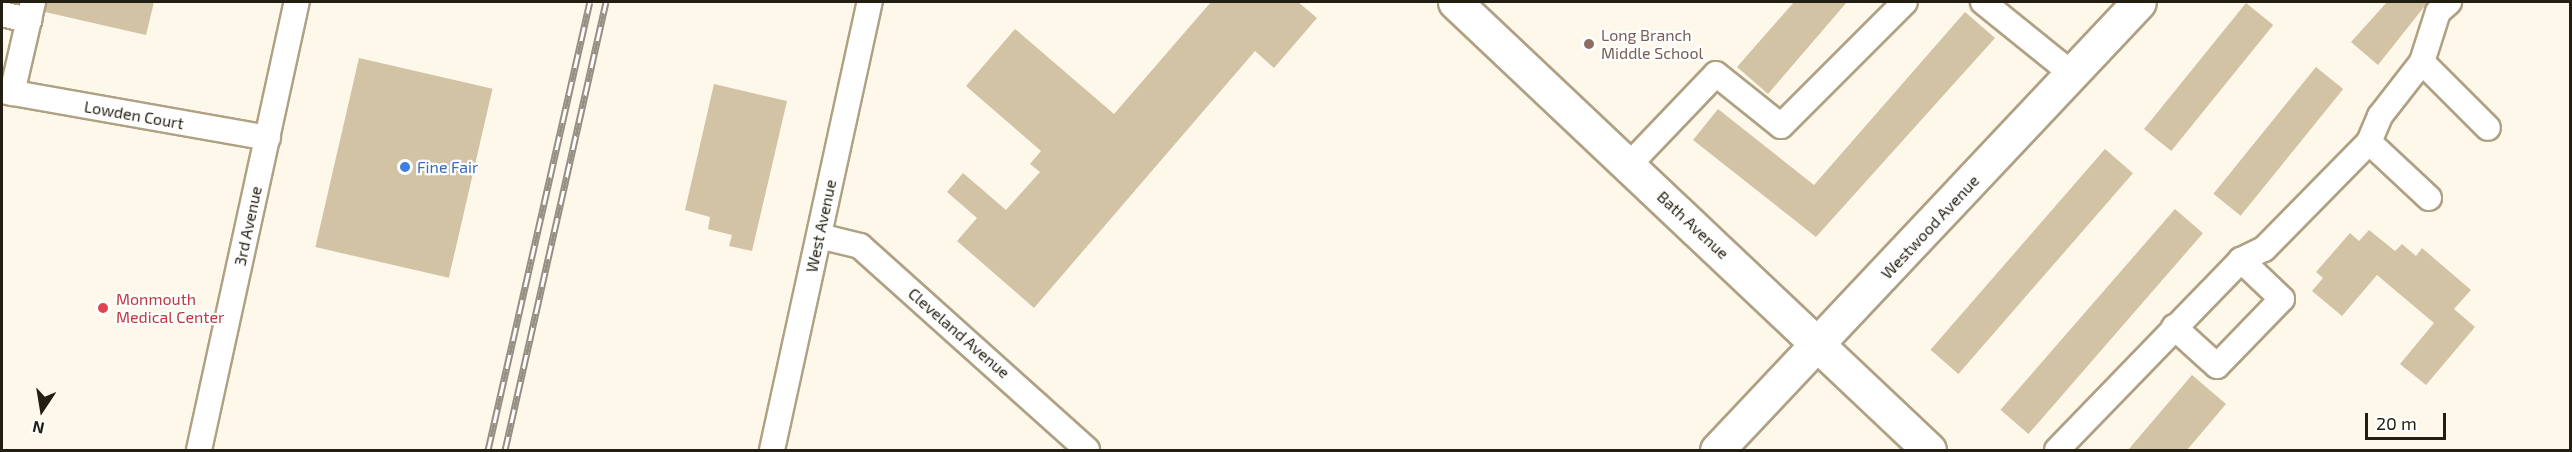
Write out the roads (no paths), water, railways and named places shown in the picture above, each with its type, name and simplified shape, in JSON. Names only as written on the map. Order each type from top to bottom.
[{"type":"street","name":"3rd Avenue","points":[[200,450],[297,2]]},
{"type":"street","name":"West Avenue","points":[[772,450],[870,2]]},
{"type":"street","name":"Bath Avenue","points":[[1455,2],[1820,344],[1929,450]]},
{"type":"street","points":[[1628,166],[1716,74],[1781,126],[1905,2]]},
{"type":"street","points":[[1983,2],[2071,73]]},
{"type":"street","name":"Westwood Avenue","points":[[1718,450],[2139,2]]},
{"type":"street","points":[[2057,450],[2174,327],[2241,261],[2264,249],[2370,142],[2380,116],[2422,62],[2438,12],[2449,2]]},
{"type":"street","points":[[2,14],[31,11],[7,92]]},
{"type":"street","points":[[2422,62],[2488,128]]},
{"type":"street","name":"Lowden Court","points":[[7,92],[268,138]]},
{"type":"street","points":[[2370,142],[2429,198]]},
{"type":"street","name":"Cleveland Avenue","points":[[819,236],[860,246],[1088,450]]},
{"type":"street","points":[[2174,327],[2217,366],[2282,299],[2241,261]]},
{"type":"railway","points":[[488,450],[590,2]]},
{"type":"railway","points":[[505,450],[606,2]]},
{"type":"place","name":"Long Branch Middle School","points":[[1589,44]]},
{"type":"place","name":"Fine Fair","points":[[405,167]]},
{"type":"place","name":"Monmouth Medical Center","points":[[103,308]]}]
